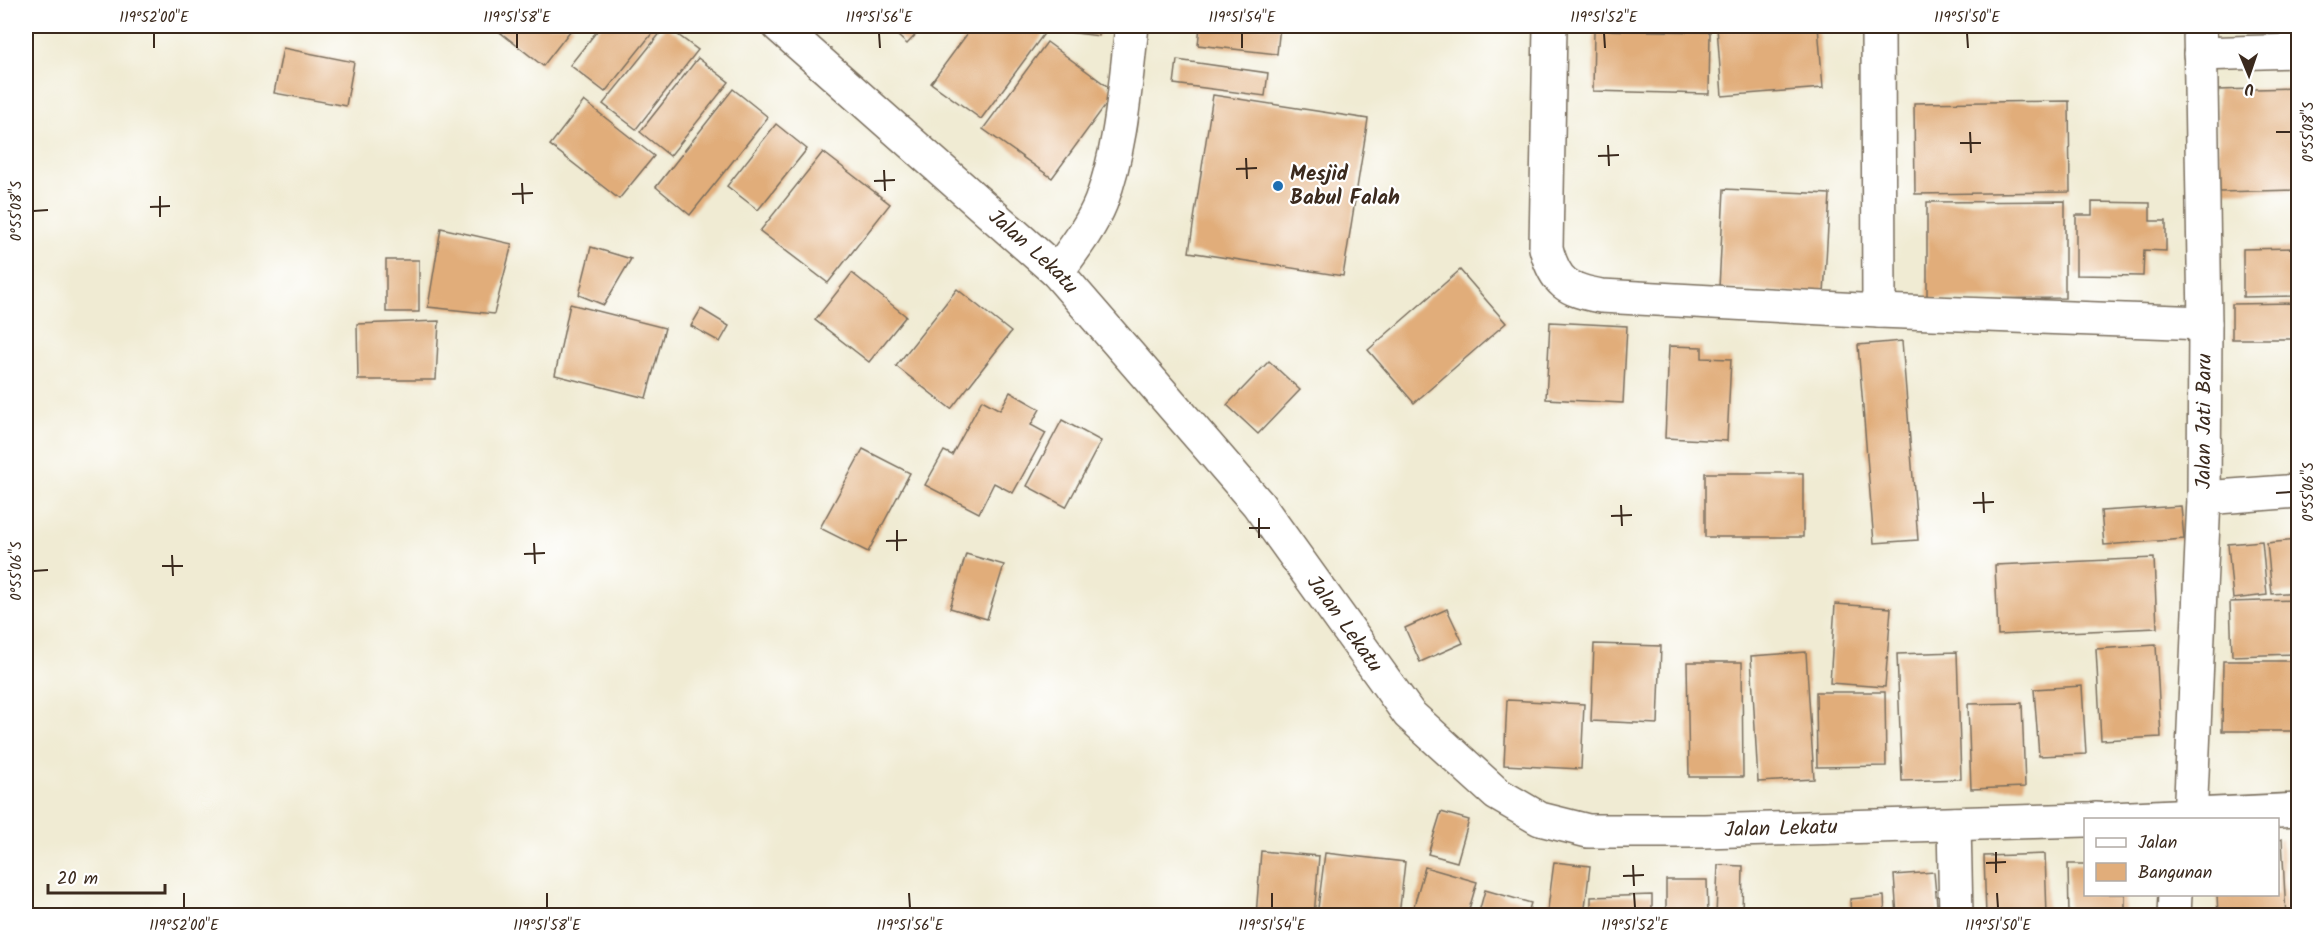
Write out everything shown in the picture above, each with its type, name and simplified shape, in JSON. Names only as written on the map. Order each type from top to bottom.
[{"type":"street","name":"Jalan Lekatu","points":[[779,26],[1057,272],[1258,504],[1408,714],[1497,794],[1540,819],[1588,831],[1704,831],[2084,820]]},
{"type":"street","points":[[1057,272],[1080,241],[1100,204],[1117,153],[1132,26]]},
{"type":"street","points":[[1550,26],[1546,249],[1552,270],[1577,291],[1601,296],[1879,311],[2205,323]]},
{"type":"street","points":[[1878,26],[1879,311]]},
{"type":"street","points":[[2200,40],[2298,51]]},
{"type":"street","name":"Jalan Jati Baru","points":[[2190,818],[2204,498],[2205,323],[2200,40]]},
{"type":"street","points":[[2204,498],[2298,491]]},
{"type":"street","points":[[2190,818],[2298,810]]},
{"type":"street","points":[[1954,824],[1956,915]]},
{"type":"building","points":[[498,26],[574,26],[543,66],[496,29]]},
{"type":"building","points":[[601,26],[658,26],[605,92],[570,65]]},
{"type":"building","points":[[666,26],[698,50],[636,129],[603,104]]},
{"type":"building","points":[[887,26],[924,26],[907,44]]},
{"type":"building","points":[[973,26],[1039,26],[1046,31],[981,119],[931,83]]},
{"type":"building","points":[[1054,26],[1100,26],[1099,36],[1053,30]]},
{"type":"building","points":[[1200,26],[1280,26],[1277,54],[1198,45]]},
{"type":"building","points":[[1818,26],[1823,88],[1722,96],[1717,27]]},
{"type":"building","points":[[1594,30],[1710,32],[1709,94],[1593,91]]},
{"type":"building","points":[[1047,42],[1115,92],[1052,178],[983,129]]},
{"type":"building","points":[[283,48],[354,62],[346,106],[274,93]]},
{"type":"building","points":[[698,58],[729,82],[670,156],[640,132]]},
{"type":"building","points":[[1177,60],[1268,73],[1265,96],[1174,84]]},
{"type":"building","points":[[2298,88],[2298,190],[2220,192],[2217,90]]},
{"type":"building","points":[[733,89],[768,117],[690,215],[656,187]]},
{"type":"building","name":"Mesjid Babul Falah","points":[[1213,95],[1368,119],[1343,276],[1189,252]]},
{"type":"building","points":[[584,101],[654,156],[619,199],[550,145]]},
{"type":"building","points":[[2069,101],[2070,192],[1915,194],[1914,103]]},
{"type":"building","points":[[776,124],[807,149],[758,210],[727,186]]},
{"type":"building","points":[[823,152],[890,204],[828,283],[760,231]]},
{"type":"building","points":[[1724,189],[1830,194],[1824,294],[1719,288]]},
{"type":"building","points":[[2065,201],[2065,298],[1927,299],[1927,202]]},
{"type":"building","points":[[2092,202],[2150,203],[2150,221],[2166,221],[2166,251],[2144,250],[2143,276],[2076,275],[2076,215],[2092,215]]},
{"type":"building","points":[[441,228],[512,244],[494,314],[428,307]]},
{"type":"building","points":[[591,247],[631,259],[604,305],[579,295]]},
{"type":"building","points":[[2298,248],[2298,296],[2243,297],[2243,249]]},
{"type":"building","points":[[386,260],[419,260],[419,312],[386,312]]},
{"type":"building","points":[[1460,270],[1506,323],[1414,403],[1368,350]]},
{"type":"building","points":[[852,273],[906,316],[869,362],[815,320]]},
{"type":"building","points":[[957,289],[1011,332],[951,409],[896,366]]},
{"type":"building","points":[[2298,303],[2298,339],[2232,339],[2232,304]]},
{"type":"building","points":[[570,304],[665,328],[646,398],[555,375]]},
{"type":"building","points":[[701,309],[729,326],[720,342],[691,326]]},
{"type":"building","points":[[439,321],[436,380],[358,380],[357,324]]},
{"type":"building","points":[[1550,322],[1627,326],[1623,403],[1546,399]]},
{"type":"building","points":[[1902,341],[1918,540],[1874,543],[1858,345]]},
{"type":"building","points":[[1669,346],[1702,347],[1702,358],[1731,359],[1727,441],[1665,438]]},
{"type":"building","points":[[1269,361],[1300,390],[1258,434],[1227,405]]},
{"type":"building","points":[[1010,392],[1040,409],[1031,425],[1046,433],[1013,493],[994,483],[979,513],[925,485],[944,451],[952,455],[982,400],[1000,410]]},
{"type":"building","points":[[1062,420],[1101,441],[1066,507],[1027,486]]},
{"type":"building","points":[[863,449],[910,473],[868,552],[820,528]]},
{"type":"building","points":[[1705,473],[1803,473],[1803,537],[1705,537]]},
{"type":"building","points":[[2181,506],[2184,539],[2104,545],[2101,511]]},
{"type":"building","points":[[2298,540],[2298,592],[2272,594],[2267,543]]},
{"type":"building","points":[[2262,541],[2267,595],[2233,599],[2228,544]]},
{"type":"building","points":[[966,554],[1004,565],[987,619],[950,608]]},
{"type":"building","points":[[2154,558],[2157,628],[1998,635],[1995,565]]},
{"type":"building","points":[[2298,600],[2298,654],[2232,656],[2230,602]]},
{"type":"building","points":[[1835,604],[1891,608],[1885,687],[1830,683]]},
{"type":"building","points":[[1447,609],[1463,643],[1420,662],[1405,628]]},
{"type":"building","points":[[1594,644],[1661,646],[1658,724],[1591,721]]},
{"type":"building","points":[[2156,645],[2161,737],[2101,740],[2096,649]]},
{"type":"building","points":[[1806,652],[1814,779],[1758,782],[1751,656]]},
{"type":"building","points":[[1957,652],[1961,779],[1902,781],[1897,654]]},
{"type":"building","points":[[2223,661],[2298,661],[2298,731],[2222,731]]},
{"type":"building","points":[[1687,662],[1742,662],[1743,777],[1689,777]]},
{"type":"building","points":[[2082,686],[2086,754],[2039,756],[2034,689]]},
{"type":"building","points":[[1816,692],[1885,692],[1886,766],[1817,767]]},
{"type":"building","points":[[1507,700],[1584,704],[1581,769],[1504,765]]},
{"type":"building","points":[[2022,703],[2025,787],[1971,789],[1968,704]]},
{"type":"building","points":[[1441,812],[1469,820],[1457,862],[1428,854]]},
{"type":"building","points":[[2282,839],[2286,916],[2218,916],[2217,896],[2279,896],[2279,840]]},
{"type":"building","points":[[1261,851],[1319,856],[1314,916],[1256,916]]},
{"type":"building","points":[[1325,853],[1405,862],[1399,916],[1317,916]]},
{"type":"building","points":[[2045,854],[2047,916],[1986,916],[1984,856]]},
{"type":"building","points":[[1554,862],[1590,866],[1584,916],[1547,916]]},
{"type":"building","points":[[2068,864],[2084,864],[2084,896],[2125,896],[2125,916],[2069,916]]},
{"type":"building","points":[[1718,865],[1743,866],[1742,916],[1716,916]]},
{"type":"building","points":[[1425,867],[1477,882],[1467,916],[1411,916]]},
{"type":"building","points":[[1934,872],[1938,916],[1897,916],[1894,875]]},
{"type":"building","points":[[1666,880],[1707,880],[1708,916],[1666,916]]},
{"type":"building","points":[[1485,890],[1531,903],[1527,916],[1478,916]]},
{"type":"building","points":[[1652,895],[1652,916],[1591,916],[1591,897]]},
{"type":"building","points":[[1884,896],[1885,916],[1851,916],[1850,899]]},
{"type":"place","name":"Mesjid Babul Falah","points":[[1278,186]]}]
